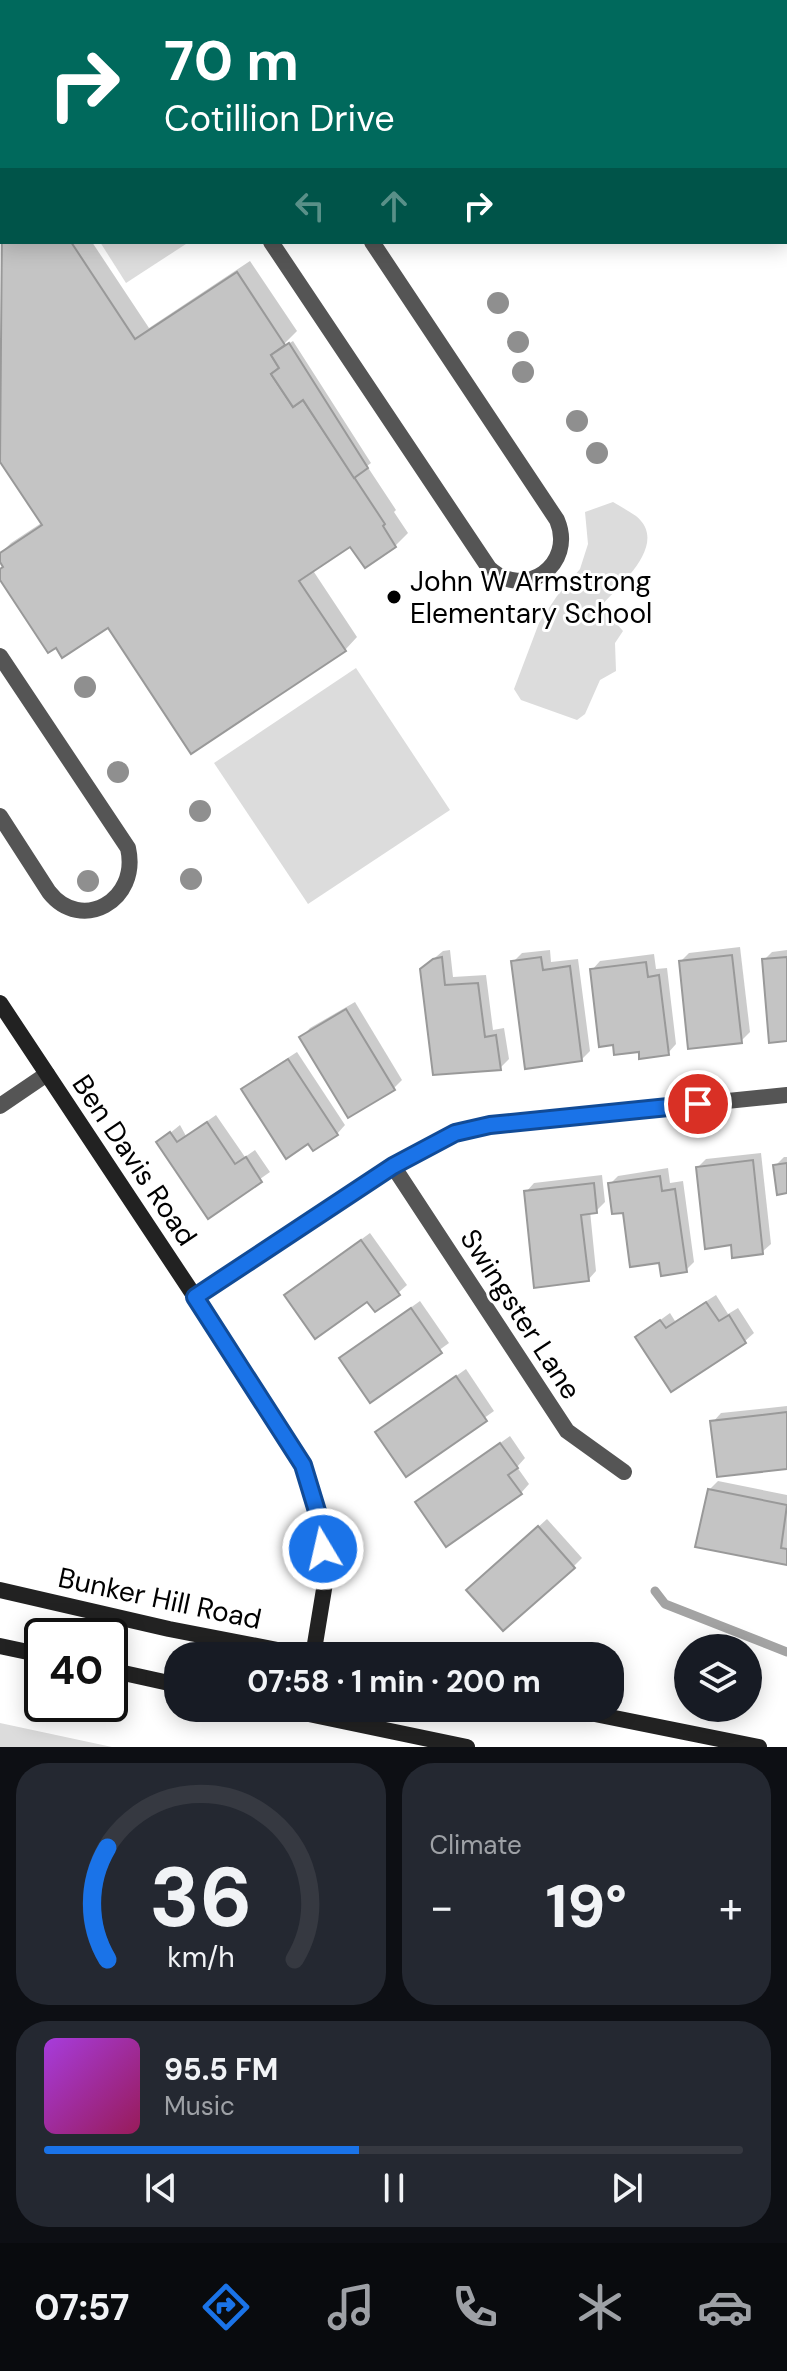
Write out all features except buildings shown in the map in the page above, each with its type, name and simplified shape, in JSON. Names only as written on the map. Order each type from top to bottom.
[{"type":"main road","name":"Ben Davis Road","points":[[0,1003],[303,1465],[320,1521],[326,1577],[314,1642]]},
{"type":"main road","name":"Bunker Hill Road","points":[[0,1590],[237,1642]]},
{"type":"main road","points":[[0,1646],[24,1651]]},
{"type":"main road","points":[[128,1674],[164,1682]]},
{"type":"main road","points":[[624,1720],[759,1747]]},
{"type":"main road","points":[[354,1722],[467,1747]]},
{"type":"street","points":[[272,244],[489,568],[509,580],[521,581],[543,575],[552,568],[563,540],[557,520],[373,244]]},
{"type":"street","points":[[0,656],[128,848],[130,865],[124,890],[111,903],[92,909],[60,902],[49,892],[0,816]]},
{"type":"street","points":[[0,1106],[47,1074]]},
{"type":"street","points":[[195,1297],[393,1166],[455,1133],[490,1125],[787,1095]]},
{"type":"street","name":"Swingster Lane","points":[[393,1166],[567,1431],[624,1472]]},
{"type":"shaded area","points":[[101,244],[186,244],[126,283]]},
{"type":"shaded area","points":[[613,502],[636,516],[645,527],[647,539],[638,564],[601,606],[623,631],[615,643],[616,671],[600,680],[585,714],[577,720],[521,700],[514,689],[539,623],[580,569],[588,544],[585,512]]},
{"type":"shaded area","points":[[356,668],[450,810],[308,904],[214,763]]},
{"type":"shaded area","points":[[0,1723],[112,1747],[0,1747]]},
{"type":"waterway","points":[[655,1591],[665,1604],[787,1652]]},
{"type":"place","name":"John W Armstrong Elementary School","points":[[394,597]]},
{"type":"route","points":[[323,1549],[320,1521],[303,1465],[195,1297],[393,1166],[455,1133],[490,1125],[698,1104]]}]
